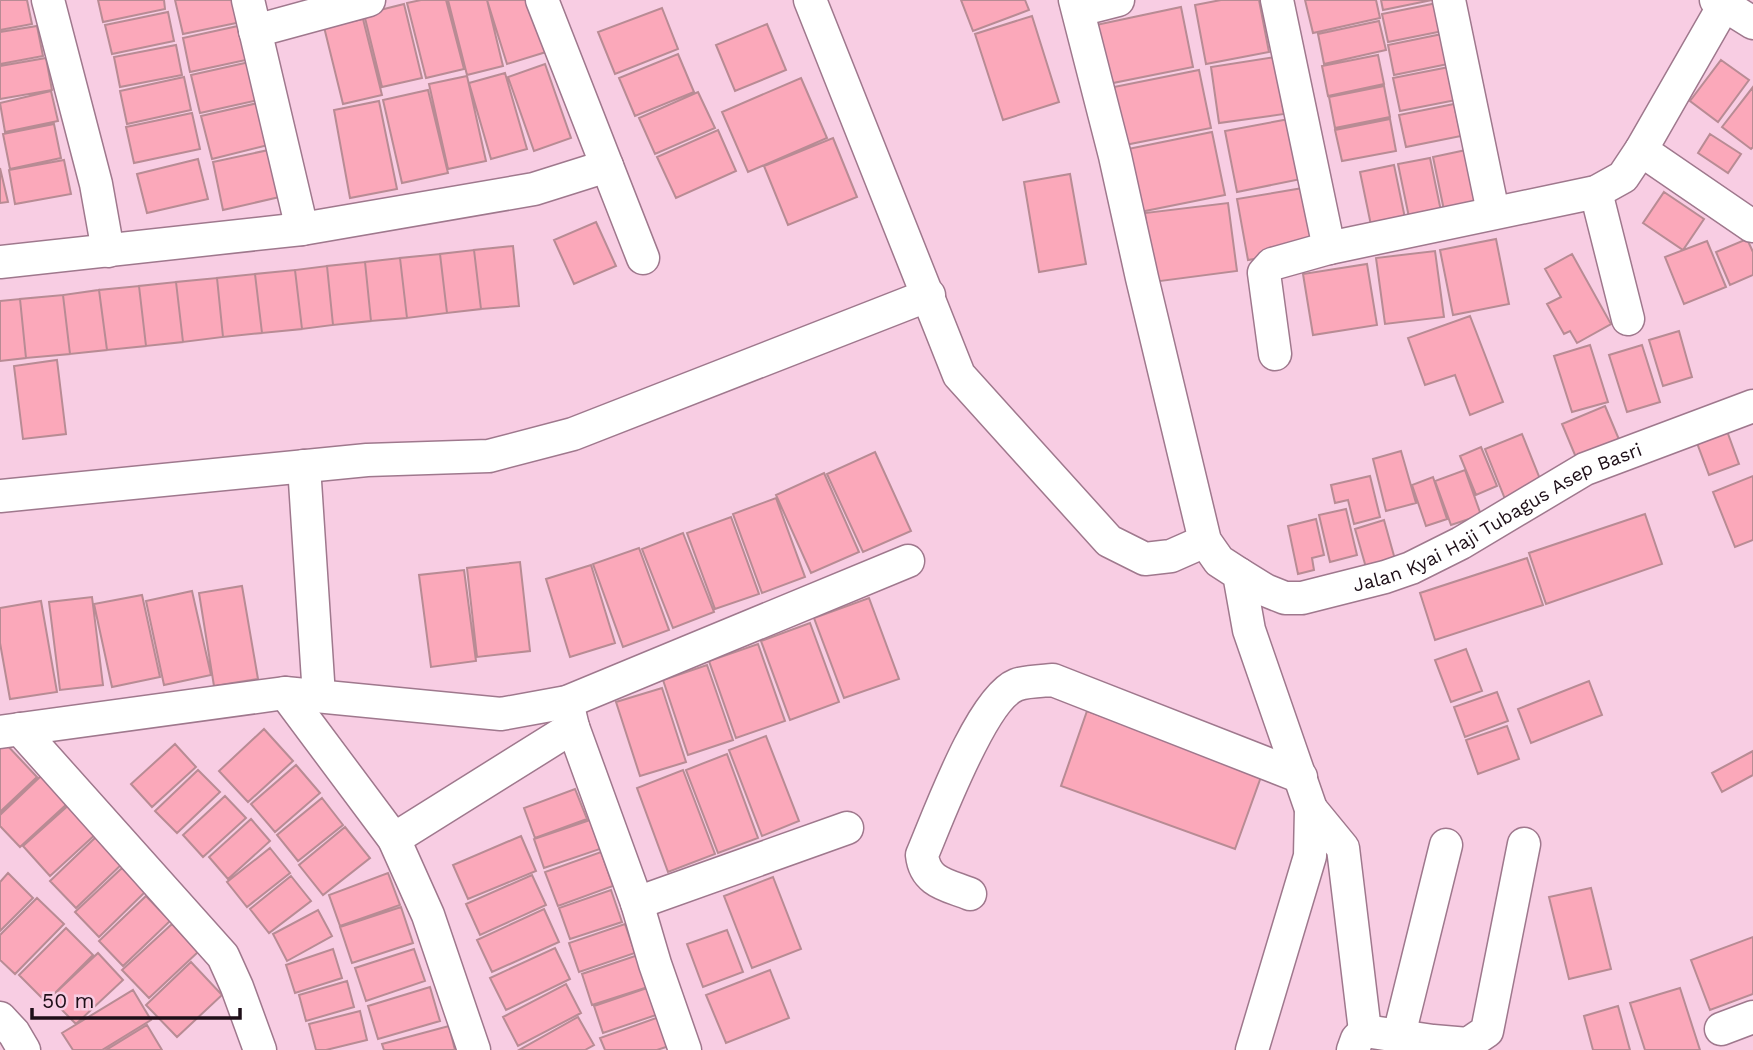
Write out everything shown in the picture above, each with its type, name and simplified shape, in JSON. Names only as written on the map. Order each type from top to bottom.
[{"type":"street","points":[[48,0],[96,184],[108,251]]},
{"type":"street","points":[[248,0],[302,229]]},
{"type":"street","points":[[255,31],[369,0]]},
{"type":"street","points":[[542,0],[643,258]]},
{"type":"street","points":[[810,0],[959,375],[1109,541],[1145,559],[1171,556],[1205,541],[1077,5],[1118,0]]},
{"type":"street","points":[[1277,0],[1329,248]]},
{"type":"street","points":[[1449,0],[1493,212]]},
{"type":"street","points":[[1275,354],[1264,273],[1272,264],[1329,248],[1597,192],[1623,177],[1641,150],[1722,1],[1753,23]]},
{"type":"street","points":[[1641,150],[1752,226]]},
{"type":"street","points":[[0,261],[302,229],[534,189],[607,166]]},
{"type":"street","points":[[1597,192],[1628,319]]},
{"type":"street","points":[[0,496],[367,460],[489,456],[573,434],[929,295]]},
{"type":"street","name":"Jalan Kyai Haji Tubagus Asep Basri","points":[[1205,541],[1219,561],[1265,590],[1285,598],[1302,598],[1411,568],[1498,523],[1585,469],[1753,406]]},
{"type":"street","points":[[304,467],[320,696]]},
{"type":"street","points":[[394,839],[570,714],[908,561]]},
{"type":"street","points":[[1238,574],[1249,630],[1311,809],[1310,856],[1252,1050]]},
{"type":"street","points":[[971,894],[934,880],[923,869],[922,855],[979,728],[1001,697],[1015,685],[1054,680],[1301,777]]},
{"type":"street","points":[[285,693],[394,839],[428,915],[474,1050]]},
{"type":"street","points":[[10,731],[285,693],[500,714],[570,714]]},
{"type":"street","points":[[570,714],[637,903],[685,1050]]},
{"type":"street","points":[[10,731],[223,956],[260,1050]]},
{"type":"street","points":[[1311,809],[1343,848],[1359,1041],[1399,1035],[1468,1044],[1487,1031],[1524,844]]},
{"type":"street","points":[[637,903],[847,828]]},
{"type":"street","points":[[1399,1035],[1446,845]]},
{"type":"street","points":[[1721,1028],[1753,1017]]},
{"type":"street","points":[[0,1018],[24,1050]]},
{"type":"building","points":[[0,0],[27,0],[32,24],[0,30]]},
{"type":"building","points":[[98,0],[164,0],[165,9],[103,22]]},
{"type":"building","points":[[175,0],[241,0],[246,21],[183,34]]},
{"type":"building","points":[[446,0],[464,69],[426,78],[407,3]]},
{"type":"building","points":[[448,0],[487,0],[503,66],[467,75]]},
{"type":"building","points":[[487,0],[530,0],[546,52],[507,64]]},
{"type":"building","points":[[961,0],[1025,0],[1029,10],[973,31]]},
{"type":"building","points":[[1221,0],[1259,0],[1269,52],[1206,64],[1195,5]]},
{"type":"building","points":[[1305,0],[1376,0],[1380,18],[1313,33]]},
{"type":"building","points":[[1381,0],[1432,0],[1383,10]]},
{"type":"building","points":[[1437,3],[1443,31],[1388,42],[1382,14]]},
{"type":"building","points":[[404,4],[422,78],[382,87],[364,14]]},
{"type":"building","points":[[1181,7],[1193,67],[1108,84],[1096,25]]},
{"type":"building","points":[[662,8],[678,49],[615,74],[598,32]]},
{"type":"building","points":[[168,12],[174,41],[112,54],[105,25]]},
{"type":"building","points":[[1032,16],[1059,102],[1003,120],[975,34]]},
{"type":"building","points":[[363,19],[382,95],[343,104],[324,27]]},
{"type":"building","points":[[1379,21],[1386,50],[1324,64],[1318,34]]},
{"type":"building","points":[[247,24],[255,58],[190,72],[183,38]]},
{"type":"building","points":[[767,24],[786,70],[735,91],[716,45]]},
{"type":"building","points":[[37,26],[43,56],[0,64],[0,32]]},
{"type":"building","points":[[1442,34],[1448,64],[1394,75],[1388,45]]},
{"type":"building","points":[[176,45],[182,75],[120,87],[114,57]]},
{"type":"building","points":[[678,54],[694,92],[635,116],[619,78]]},
{"type":"building","points":[[1378,55],[1384,84],[1328,96],[1322,66]]},
{"type":"building","points":[[1275,57],[1284,114],[1219,123],[1211,67]]},
{"type":"building","points":[[46,58],[52,90],[0,99],[0,66]]},
{"type":"building","points":[[1721,60],[1749,80],[1718,122],[1690,101]]},
{"type":"building","points":[[254,61],[263,99],[200,113],[191,75]]},
{"type":"building","points":[[545,64],[571,138],[534,151],[508,77]]},
{"type":"building","points":[[1449,67],[1456,100],[1400,111],[1393,78]]},
{"type":"building","points":[[1199,70],[1211,128],[1125,145],[1114,87]]},
{"type":"building","points":[[505,73],[527,149],[491,159],[469,83]]},
{"type":"building","points":[[467,76],[486,161],[448,169],[429,84]]},
{"type":"building","points":[[184,77],[191,110],[127,124],[120,91]]},
{"type":"building","points":[[801,78],[827,138],[748,172],[722,112]]},
{"type":"building","points":[[1384,86],[1390,117],[1335,128],[1329,97]]},
{"type":"building","points":[[1753,87],[1753,147],[1751,149],[1722,127]]},
{"type":"building","points":[[428,90],[448,173],[402,183],[383,100]]},
{"type":"building","points":[[51,91],[58,121],[5,132],[0,103]]},
{"type":"building","points":[[698,92],[715,128],[655,154],[639,118]]},
{"type":"building","points":[[379,101],[397,189],[350,198],[334,110]]},
{"type":"building","points":[[262,102],[272,144],[212,159],[201,116]]},
{"type":"building","points":[[1454,104],[1461,136],[1406,147],[1399,115]]},
{"type":"building","points":[[192,113],[200,149],[134,163],[126,127]]},
{"type":"building","points":[[1289,119],[1301,179],[1237,192],[1225,131]]},
{"type":"building","points":[[1390,119],[1396,151],[1342,161],[1335,130]]},
{"type":"building","points":[[54,124],[61,158],[10,169],[3,134]]},
{"type":"building","points":[[718,130],[736,171],[676,198],[657,157]]},
{"type":"building","points":[[1212,132],[1225,195],[1140,212],[1128,149]]},
{"type":"building","points":[[1710,134],[1741,154],[1728,173],[1698,153]]},
{"type":"building","points":[[833,138],[857,197],[788,225],[764,166]]},
{"type":"building","points":[[273,149],[284,196],[223,210],[213,162]]},
{"type":"building","points":[[1466,150],[1477,209],[1445,215],[1433,157]]},
{"type":"building","points":[[1430,158],[1442,216],[1410,222],[1398,164]]},
{"type":"building","points":[[198,159],[208,199],[147,213],[137,174]]},
{"type":"building","points":[[64,160],[71,194],[15,204],[9,170]]},
{"type":"building","points":[[1394,165],[1406,223],[1372,230],[1360,172]]},
{"type":"building","points":[[0,168],[8,202],[0,203]]},
{"type":"building","points":[[1070,174],[1086,264],[1039,272],[1024,182]]},
{"type":"building","points":[[1303,188],[1314,249],[1248,260],[1237,199]]},
{"type":"building","points":[[1664,192],[1704,219],[1683,250],[1643,223]]},
{"type":"building","points":[[1228,203],[1237,271],[1153,282],[1145,213]]},
{"type":"building","points":[[596,222],[616,266],[574,284],[554,240]]},
{"type":"building","points":[[1496,239],[1509,304],[1453,315],[1440,250]]},
{"type":"building","points":[[1747,239],[1753,252],[1753,275],[1730,285],[1716,252]]},
{"type":"building","points":[[1707,241],[1726,287],[1684,304],[1665,257]]},
{"type":"building","points":[[513,246],[519,306],[481,309],[474,250]]},
{"type":"building","points":[[474,250],[481,309],[447,313],[440,254]]},
{"type":"building","points":[[1435,251],[1444,317],[1385,324],[1376,258]]},
{"type":"building","points":[[440,254],[447,313],[407,318],[400,258]]},
{"type":"building","points":[[1572,254],[1611,324],[1577,343],[1570,331],[1564,334],[1547,304],[1561,297],[1545,269]]},
{"type":"building","points":[[400,258],[407,318],[371,321],[365,262]]},
{"type":"building","points":[[365,262],[371,321],[333,325],[327,266]]},
{"type":"building","points":[[1367,264],[1377,325],[1313,335],[1303,274]]},
{"type":"building","points":[[327,266],[333,325],[302,329],[295,270]]},
{"type":"building","points":[[295,270],[302,329],[262,333],[255,274]]},
{"type":"building","points":[[255,274],[262,333],[223,337],[217,278]]},
{"type":"building","points":[[217,278],[223,337],[183,342],[176,282]]},
{"type":"building","points":[[176,282],[183,342],[146,346],[139,286]]},
{"type":"building","points":[[139,286],[146,346],[107,350],[99,290]]},
{"type":"building","points":[[99,290],[107,350],[70,354],[63,295]]},
{"type":"building","points":[[63,295],[70,354],[26,358],[20,299]]},
{"type":"building","points":[[20,299],[26,358],[0,361],[0,301]]},
{"type":"building","points":[[1470,316],[1503,402],[1470,415],[1455,375],[1425,385],[1408,338]]},
{"type":"building","points":[[1679,331],[1692,377],[1663,386],[1649,340]]},
{"type":"building","points":[[1590,345],[1608,402],[1572,412],[1554,356]]},
{"type":"building","points":[[1642,345],[1660,402],[1627,412],[1609,355]]},
{"type":"building","points":[[57,360],[66,434],[23,439],[14,366]]},
{"type":"building","points":[[1605,406],[1623,449],[1580,467],[1562,424]]},
{"type":"building","points":[[1727,431],[1739,464],[1709,475],[1697,443]]},
{"type":"building","points":[[1522,434],[1542,484],[1505,499],[1485,449]]},
{"type":"building","points":[[1481,447],[1497,486],[1476,495],[1460,456]]},
{"type":"building","points":[[1401,451],[1416,503],[1386,511],[1373,459]]},
{"type":"building","points":[[875,452],[911,531],[863,552],[827,474]]},
{"type":"building","points":[[1465,470],[1481,515],[1451,525],[1435,481]]},
{"type":"building","points":[[824,473],[859,552],[811,573],[776,495]]},
{"type":"building","points":[[1370,476],[1380,517],[1354,524],[1348,500],[1335,503],[1331,485]]},
{"type":"building","points":[[1753,476],[1753,540],[1735,547],[1713,492]]},
{"type":"building","points":[[1433,477],[1447,519],[1426,526],[1412,485]]},
{"type":"building","points":[[776,498],[805,577],[762,593],[733,514]]},
{"type":"building","points":[[1346,509],[1357,555],[1330,562],[1319,515]]},
{"type":"building","points":[[1645,514],[1662,564],[1546,604],[1529,553]]},
{"type":"building","points":[[731,517],[759,594],[715,609],[687,533]]},
{"type":"building","points":[[1316,519],[1324,555],[1312,558],[1314,570],[1298,574],[1288,526]]},
{"type":"building","points":[[1384,520],[1396,563],[1367,571],[1355,529]]},
{"type":"building","points":[[683,533],[714,612],[673,628],[642,549]]},
{"type":"building","points":[[639,548],[669,630],[623,647],[593,564]]},
{"type":"building","points":[[1527,558],[1543,605],[1435,640],[1420,593]]},
{"type":"building","points":[[520,562],[530,651],[477,657],[467,568]]},
{"type":"building","points":[[591,565],[615,643],[570,657],[546,579]]},
{"type":"building","points":[[464,570],[476,661],[431,667],[419,575]]},
{"type":"building","points":[[242,586],[258,679],[214,686],[199,593]]},
{"type":"building","points":[[192,591],[211,675],[164,685],[146,601]]},
{"type":"building","points":[[142,595],[160,677],[112,687],[94,604]]},
{"type":"building","points":[[92,597],[103,685],[60,690],[49,602]]},
{"type":"building","points":[[869,598],[899,679],[844,698],[814,618]]},
{"type":"building","points":[[41,601],[57,692],[10,699],[0,643],[0,608]]},
{"type":"building","points":[[810,623],[839,702],[790,720],[761,641]]},
{"type":"building","points":[[758,644],[785,721],[736,738],[709,661]]},
{"type":"building","points":[[1466,649],[1482,691],[1451,702],[1435,660]]},
{"type":"building","points":[[707,665],[733,740],[688,755],[663,680]]},
{"type":"building","points":[[1589,681],[1602,715],[1531,743],[1518,709]]},
{"type":"building","points":[[662,688],[686,762],[640,776],[616,702]]},
{"type":"building","points":[[1497,692],[1508,721],[1465,737],[1454,707]]},
{"type":"building","points":[[1087,711],[1262,774],[1235,849],[1061,786]]},
{"type":"building","points":[[1507,726],[1519,759],[1478,774],[1466,740]]},
{"type":"building","points":[[264,729],[293,761],[248,802],[219,771]]},
{"type":"building","points":[[766,736],[799,821],[762,836],[729,750]]},
{"type":"building","points":[[5,743],[37,777],[0,812],[0,748]]},
{"type":"building","points":[[175,744],[196,767],[152,807],[131,784]]},
{"type":"building","points":[[1753,751],[1753,775],[1722,792],[1712,773]]},
{"type":"building","points":[[727,754],[758,838],[718,853],[686,770]]},
{"type":"building","points":[[296,765],[320,793],[275,832],[251,804]]},
{"type":"building","points":[[198,770],[220,792],[177,833],[155,811]]},
{"type":"building","points":[[683,770],[715,854],[668,872],[637,788]]},
{"type":"building","points":[[42,775],[68,803],[20,847],[0,826],[0,815]]},
{"type":"building","points":[[575,789],[587,819],[535,838],[524,808]]},
{"type":"building","points":[[225,796],[246,818],[203,857],[183,835]]},
{"type":"building","points":[[322,798],[343,825],[298,861],[277,835]]},
{"type":"building","points":[[71,803],[98,832],[50,876],[23,846]]},
{"type":"building","points":[[251,819],[270,841],[228,879],[209,857]]},
{"type":"building","points":[[590,820],[600,849],[544,868],[534,839]]},
{"type":"building","points":[[345,827],[370,858],[323,895],[299,865]]},
{"type":"building","points":[[97,836],[123,863],[76,908],[50,881]]},
{"type":"building","points":[[521,836],[536,871],[468,899],[453,865]]},
{"type":"building","points":[[270,848],[290,873],[247,907],[227,882]]},
{"type":"building","points":[[601,852],[613,886],[558,906],[545,872]]},
{"type":"building","points":[[122,868],[145,892],[99,937],[75,912]]},
{"type":"building","points":[[8,873],[33,898],[0,931],[0,882]]},
{"type":"building","points":[[388,873],[400,905],[340,926],[329,895]]},
{"type":"building","points":[[532,875],[546,905],[480,935],[466,904]]},
{"type":"building","points":[[291,876],[311,901],[269,933],[250,909]]},
{"type":"building","points":[[773,877],[801,949],[752,968],[724,896]]},
{"type":"building","points":[[1591,888],[1611,969],[1569,979],[1549,897]]},
{"type":"building","points":[[611,890],[622,922],[570,939],[559,908]]},
{"type":"building","points":[[146,896],[170,921],[123,966],[99,941]]},
{"type":"building","points":[[37,898],[64,924],[15,974],[0,960],[0,935]]},
{"type":"building","points":[[401,907],[413,943],[352,963],[340,927]]},
{"type":"building","points":[[544,909],[559,942],[492,972],[477,940]]},
{"type":"building","points":[[318,910],[332,936],[287,961],[273,934]]},
{"type":"building","points":[[172,924],[198,952],[149,998],[122,970]]},
{"type":"building","points":[[625,924],[635,953],[579,972],[569,943]]},
{"type":"building","points":[[66,928],[93,955],[46,1002],[19,975]]},
{"type":"building","points":[[727,930],[743,972],[703,987],[687,944]]},
{"type":"building","points":[[1753,937],[1753,994],[1710,1010],[1691,960]]},
{"type":"building","points":[[555,948],[570,979],[506,1010],[490,978]]},
{"type":"building","points":[[333,949],[342,978],[295,993],[286,965]]},
{"type":"building","points":[[414,949],[425,981],[366,1001],[355,968]]},
{"type":"building","points":[[98,953],[123,980],[76,1024],[50,998]]},
{"type":"building","points":[[638,955],[648,987],[592,1005],[582,974]]},
{"type":"building","points":[[191,962],[222,995],[177,1037],[146,1005]]},
{"type":"building","points":[[770,970],[789,1018],[726,1043],[706,995]]},
{"type":"building","points":[[347,981],[354,1007],[306,1021],[299,995]]},
{"type":"building","points":[[566,984],[581,1013],[518,1046],[503,1017]]},
{"type":"building","points":[[430,987],[440,1021],[378,1039],[368,1006]]},
{"type":"building","points":[[647,988],[656,1015],[603,1033],[594,1006]]},
{"type":"building","points":[[1680,988],[1700,1050],[1645,1050],[1630,1003]]},
{"type":"building","points":[[133,990],[151,1020],[102,1050],[73,1050],[62,1033]]},
{"type":"building","points":[[1618,1006],[1630,1050],[1593,1050],[1584,1016]]},
{"type":"building","points":[[360,1011],[367,1040],[316,1050],[309,1024]]},
{"type":"building","points":[[578,1017],[594,1045],[585,1050],[519,1050]]},
{"type":"building","points":[[659,1017],[669,1046],[657,1050],[605,1050],[600,1038]]},
{"type":"building","points":[[147,1025],[162,1050],[106,1050]]},
{"type":"building","points":[[449,1026],[455,1050],[384,1050],[382,1044]]}]
